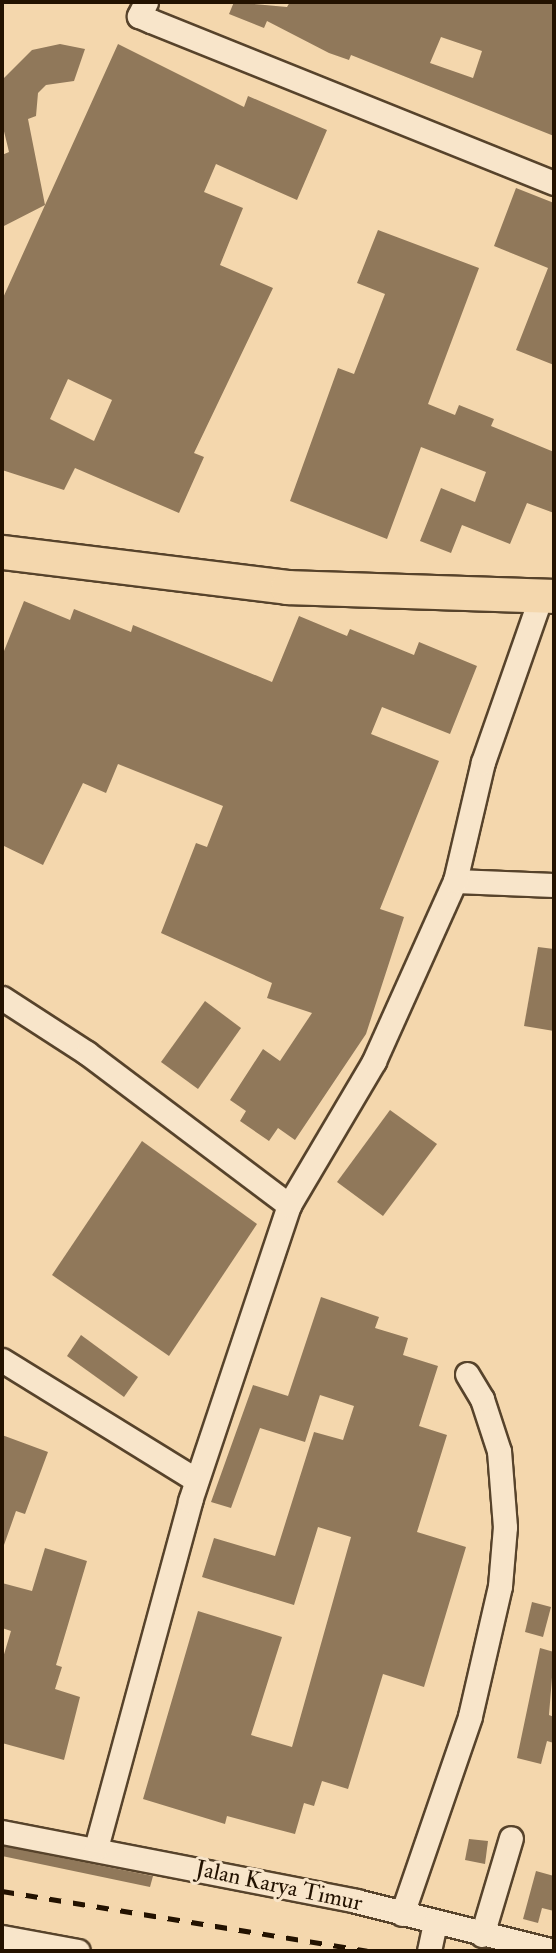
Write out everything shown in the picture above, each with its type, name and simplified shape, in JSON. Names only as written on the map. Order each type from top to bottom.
[{"type":"highway","points":[[2,552],[287,587],[547,596]]},
{"type":"street","points":[[146,2],[139,16],[554,183]]},
{"type":"street","points":[[96,1848],[196,1480],[289,1206],[374,1061],[455,881],[483,762],[547,596]]},
{"type":"street","points":[[455,881],[554,885]]},
{"type":"street","points":[[2,998],[88,1053],[289,1206]]},
{"type":"street","points":[[2,1360],[196,1480]]},
{"type":"street","points":[[402,1914],[470,1716],[500,1587],[505,1527],[499,1451],[482,1399],[467,1374]]},
{"type":"street","name":"Jalan Karya Timur","points":[[2,1832],[96,1848],[402,1914],[553,1951]]},
{"type":"street","points":[[482,1935],[511,1838]]},
{"type":"street","points":[[429,1951],[435,1923]]},
{"type":"street","points":[[2,1937],[78,1951]]},
{"type":"building","points":[[234,2],[287,7],[290,2],[554,2],[554,136],[351,55],[349,60],[329,53],[267,21],[264,28],[229,14]],"holes":[[[441,37],[482,51],[473,78],[430,63]]]},
{"type":"building","points":[[60,44],[85,49],[74,81],[46,85],[38,93],[36,116],[28,119],[45,205],[2,227],[2,155],[9,152],[2,123],[4,78],[32,50]]},
{"type":"building","points":[[118,44],[244,107],[248,96],[327,130],[297,200],[216,164],[204,192],[243,208],[220,265],[273,288],[194,453],[204,457],[179,513],[75,468],[64,490],[2,470],[2,300]],"holes":[[[68,379],[112,400],[94,441],[50,419]]]},
{"type":"building","points":[[516,188],[554,203],[554,365],[516,350],[548,268],[494,246]]},
{"type":"building","points":[[378,230],[479,268],[428,404],[455,415],[459,405],[494,419],[491,426],[554,452],[554,513],[527,503],[510,544],[462,525],[451,553],[420,541],[441,488],[475,502],[486,472],[421,447],[387,539],[290,501],[338,368],[354,374],[385,294],[357,283]]},
{"type":"building","points":[[24,601],[70,620],[74,609],[131,632],[133,625],[272,682],[299,616],[347,636],[350,629],[414,655],[419,642],[477,666],[450,734],[382,707],[371,734],[439,761],[380,909],[404,917],[366,1034],[295,1140],[278,1128],[269,1141],[240,1121],[246,1111],[230,1100],[263,1049],[280,1061],[312,1013],[267,998],[272,983],[161,933],[196,843],[207,847],[223,806],[118,764],[106,793],[83,783],[43,865],[2,845],[2,656]]},
{"type":"building","points":[[538,947],[554,949],[554,1031],[524,1026]]},
{"type":"building","points":[[205,1001],[241,1028],[198,1089],[161,1062]]},
{"type":"building","points":[[390,1110],[437,1144],[383,1216],[337,1182]]},
{"type":"building","points":[[142,1141],[257,1224],[169,1356],[52,1275]]},
{"type":"building","points":[[321,1297],[379,1317],[375,1328],[408,1338],[403,1355],[438,1366],[419,1426],[447,1435],[417,1532],[466,1547],[424,1687],[383,1674],[348,1789],[322,1781],[314,1806],[304,1803],[295,1834],[227,1816],[225,1824],[143,1799],[198,1611],[282,1637],[251,1735],[292,1747],[351,1537],[318,1527],[294,1605],[202,1577],[214,1538],[275,1556],[314,1432],[343,1440],[354,1406],[320,1395],[305,1442],[260,1428],[231,1508],[211,1502],[253,1385],[288,1396]]},
{"type":"building","points":[[81,1335],[138,1377],[124,1397],[67,1356]]},
{"type":"building","points":[[2,1435],[48,1452],[25,1514],[16,1511],[4,1545]]},
{"type":"building","points":[[45,1548],[87,1561],[56,1665],[62,1667],[55,1689],[80,1697],[64,1760],[2,1743],[2,1661],[11,1631],[2,1628],[2,1583],[32,1591]]},
{"type":"building","points":[[532,1602],[551,1607],[543,1637],[525,1632]]},
{"type":"building","points":[[540,1648],[554,1652],[549,1715],[554,1717],[554,1743],[547,1741],[541,1764],[517,1758]]},
{"type":"building","points":[[469,1839],[488,1841],[485,1864],[465,1860]]},
{"type":"building","points":[[2,1846],[153,1876],[150,1887],[2,1856]]},
{"type":"building","points":[[536,1871],[554,1876],[554,1911],[542,1908],[538,1923],[523,1919]]},
{"type":"railway","points":[[2,1891],[367,1951]]}]
